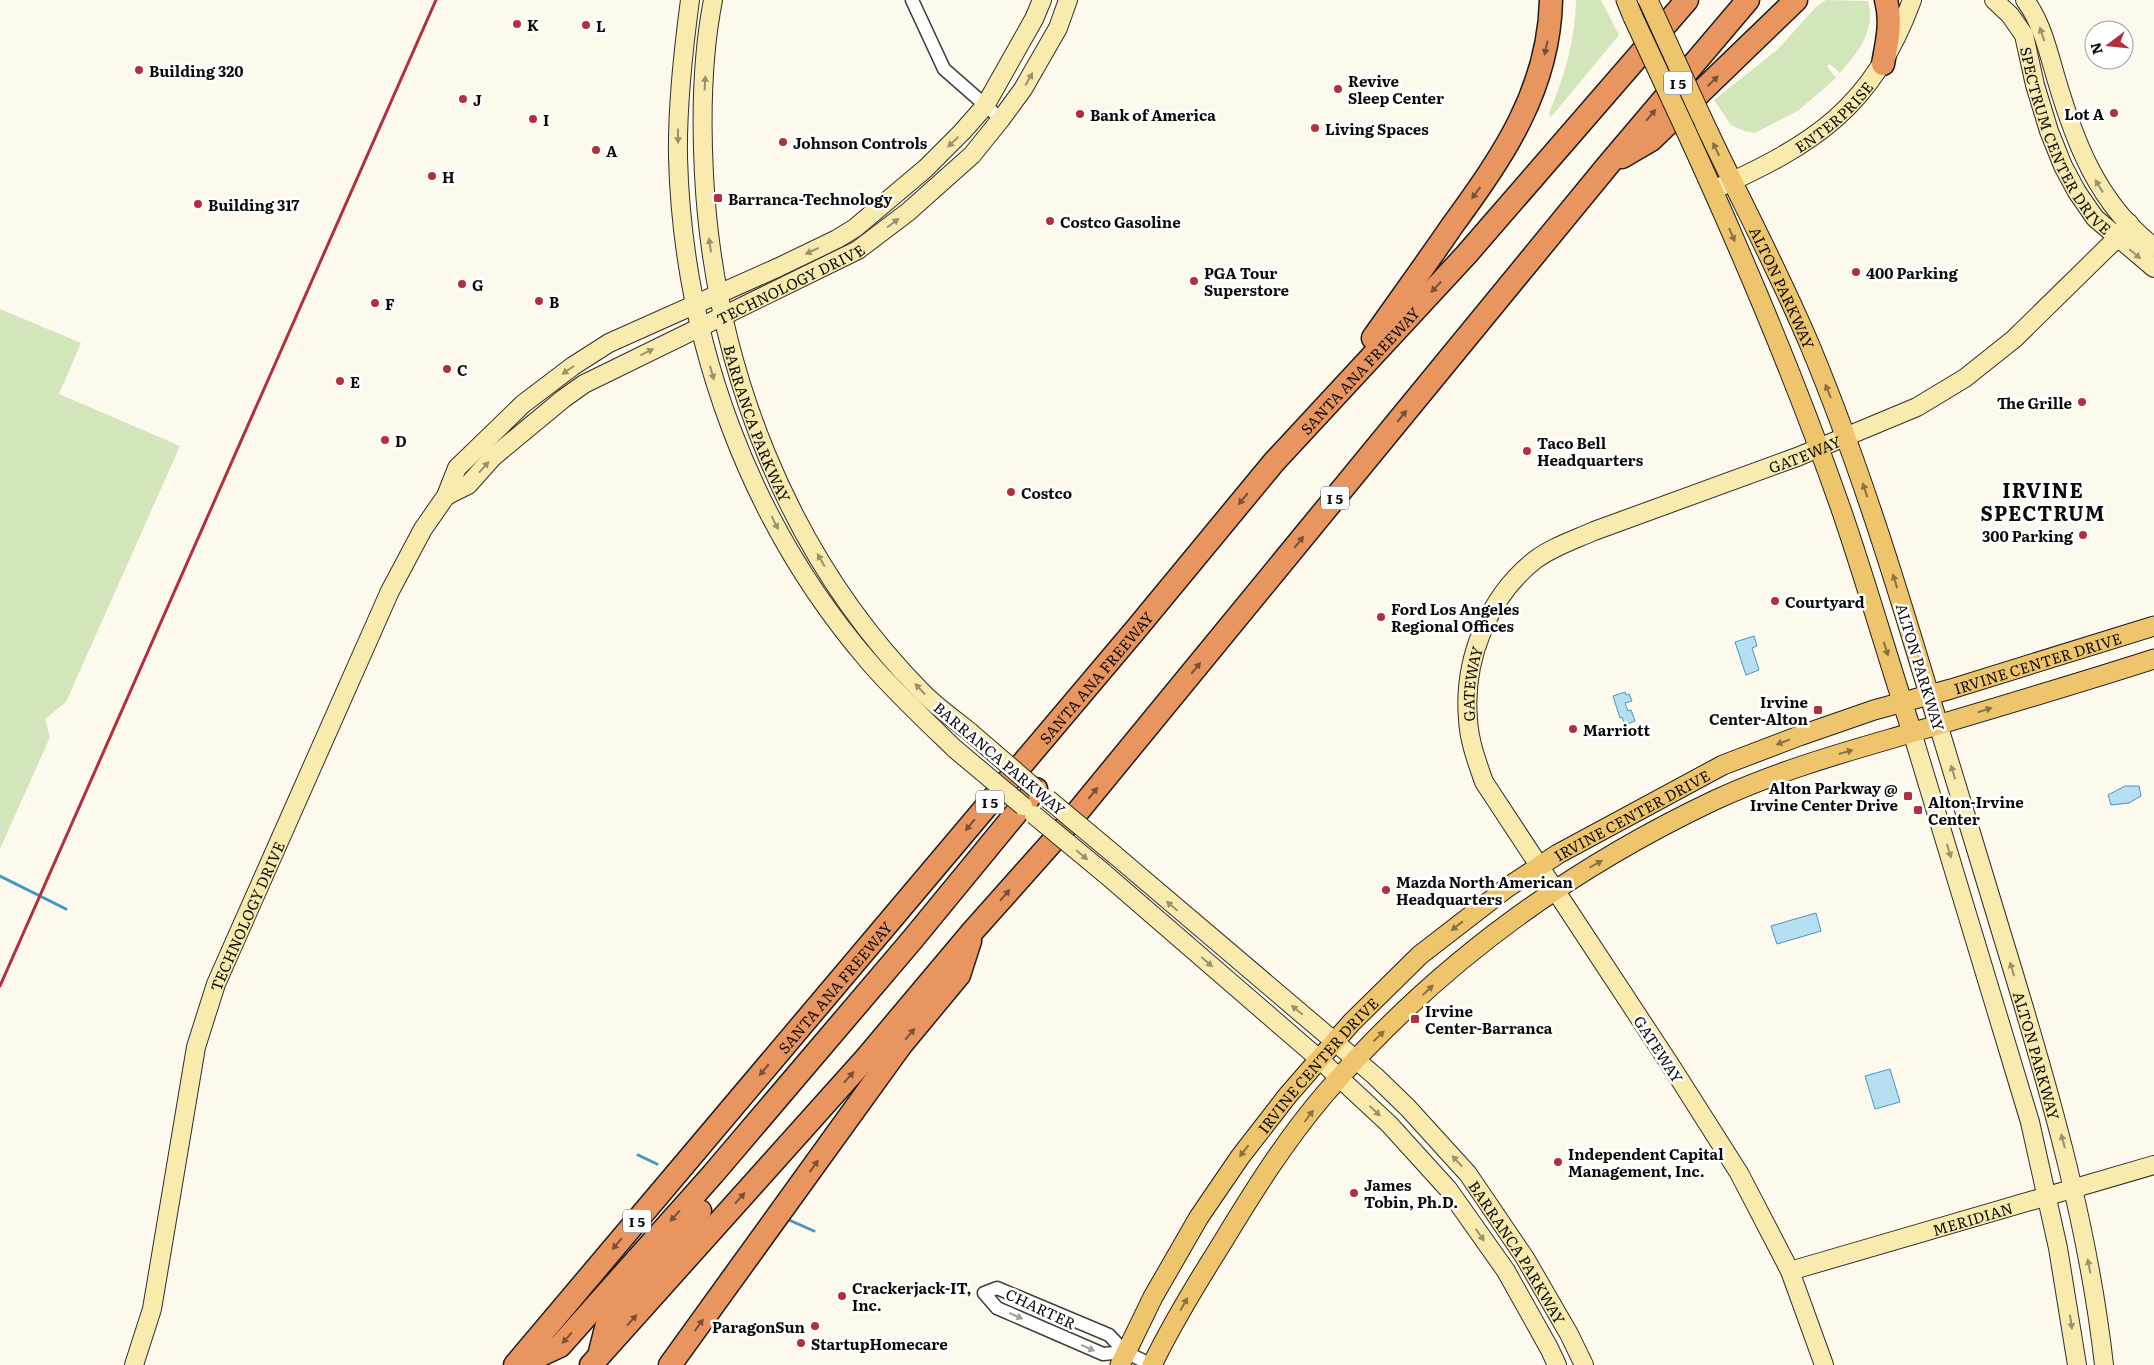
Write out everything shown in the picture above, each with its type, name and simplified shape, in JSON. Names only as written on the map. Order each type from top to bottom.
[{"type":"highway","points":[[1274,462],[1366,346],[1495,167],[1523,116],[1536,87],[1549,33],[1551,0]]},
{"type":"highway","points":[[1463,258],[1666,0]]},
{"type":"highway","name":"SANTA ANA FREEWAY","points":[[516,1365],[1130,636],[1274,462],[1463,258],[1687,0]]},
{"type":"highway","name":"I 5","points":[[595,1360],[866,1057],[972,932],[1062,831],[1608,166],[1748,0]]},
{"type":"highway","points":[[1608,166],[1651,140],[1796,0]]},
{"type":"highway","points":[[1883,64],[1890,15],[1886,0]]},
{"type":"highway","points":[[595,1360],[608,1320],[916,943],[1035,802]]},
{"type":"highway","points":[[670,1365],[901,1045],[959,975],[972,932]]},
{"type":"highway","points":[[516,1365],[560,1346],[916,943]]},
{"type":"highway","points":[[500,1365],[512,1351],[545,1330]]},
{"type":"main road","name":"ALTON PARKWAY","points":[[1648,0],[1731,182],[1804,331],[1846,437],[1886,551],[1938,724]]},
{"type":"main road","name":"ALTON PARKWAY","points":[[1629,8],[1713,190],[1780,348],[1853,546],[1912,732]]},
{"type":"main road","name":"IRVINE CENTER DRIVE","points":[[1123,1359],[1153,1297],[1200,1217],[1240,1157],[1318,1058],[1420,955],[1508,887],[1558,854],[1645,805],[1723,765],[1818,729],[2154,626]]},
{"type":"main road","name":"IRVINE CENTER DRIVE","points":[[1152,1365],[1187,1299],[1250,1196],[1322,1098],[1355,1060],[1451,968],[1555,889],[1576,875],[1716,800],[1819,759],[2154,659]]},
{"type":"street","name":"BARRANCA PARKWAY","points":[[690,0],[682,61],[678,157],[684,239],[695,303],[723,410],[740,452],[782,537],[817,594],[870,663],[955,749],[1115,856],[1375,1076],[1408,1108],[1468,1174],[1525,1258],[1569,1334],[1584,1365]]},
{"type":"street","name":"BARRANCA PARKWAY","points":[[713,0],[708,37],[703,130],[710,241],[718,293],[736,370],[754,425],[776,477],[833,581],[882,647],[924,693],[970,732],[1104,873],[1318,1058],[1389,1124],[1448,1189],[1506,1271],[1557,1365]]},
{"type":"street","points":[[912,0],[944,69],[1001,119]]},
{"type":"street","name":"TECHNOLOGY DRIVE","points":[[134,1365],[152,1309],[196,1047],[216,984],[390,591],[423,529],[446,496],[457,468],[538,392],[609,343],[814,250],[854,228],[924,169],[986,106],[1034,19],[1042,0]]},
{"type":"street","name":"TECHNOLOGY DRIVE","points":[[446,496],[468,485],[493,457],[584,384],[858,250],[908,212],[972,155],[1001,119],[1023,89],[1058,28],[1068,0]]},
{"type":"street","name":"ENTERPRISE","points":[[1713,190],[1754,172],[1826,128],[1860,95],[1883,64],[1899,35],[1912,0]]},
{"type":"street","name":"SPECTRUM CENTER DRIVE","points":[[1994,0],[2010,15],[2024,35],[2045,118],[2067,174],[2095,218],[2154,268]]},
{"type":"street","name":"SPECTRUM CENTER DRIVE","points":[[2025,0],[2040,28],[2071,128],[2084,160],[2104,194],[2129,223],[2154,247]]},
{"type":"street","name":"GATEWAY","points":[[1824,1365],[1790,1272],[1739,1172],[1484,782],[1469,729],[1467,700],[1468,680],[1477,642],[1491,613],[1523,571],[1549,551],[1594,531],[1818,448],[1917,408],[1965,378],[2014,339],[2118,238],[2129,223]]},
{"type":"street","name":"ALTON PARKWAY","points":[[1938,724],[2051,1098],[2074,1189],[2098,1314],[2104,1365]]},
{"type":"street","name":"ALTON PARKWAY","points":[[1912,732],[2016,1073],[2048,1197],[2064,1280],[2077,1365]]},
{"type":"street","name":"MERIDIAN","points":[[1790,1272],[2154,1165]]},
{"type":"street","name":"CHARTER","points":[[1123,1359],[1109,1334],[997,1288],[984,1293],[997,1308],[1103,1354],[1123,1359],[1152,1365]]},
{"type":"green space","points":[[1576,0],[1601,0],[1619,35],[1551,117],[1549,113],[1560,85],[1571,44]]},
{"type":"green space","points":[[1826,0],[1868,1],[1870,22],[1864,40],[1853,57],[1840,73],[1830,64],[1827,66],[1836,78],[1799,110],[1755,133],[1744,131],[1731,125],[1714,100],[1777,50],[1816,7]]},
{"type":"green space","points":[[0,309],[81,343],[59,394],[180,446],[66,702],[45,719],[50,737],[0,849]]},
{"type":"water","points":[[1754,636],[1757,646],[1752,648],[1759,670],[1746,675],[1735,642]]},
{"type":"water","points":[[1625,692],[1626,695],[1629,694],[1632,701],[1625,703],[1628,711],[1631,710],[1635,721],[1625,725],[1622,717],[1620,718],[1613,696]]},
{"type":"water","points":[[2125,786],[2139,786],[2141,796],[2129,803],[2111,805],[2108,795]]},
{"type":"water","points":[[1816,913],[1821,931],[1777,944],[1771,926]]},
{"type":"water","points":[[1890,1069],[1900,1102],[1875,1109],[1865,1076]]},
{"type":"waterway","points":[[0,876],[66,909]]},
{"type":"waterway","points":[[638,1155],[657,1164]]},
{"type":"waterway","points":[[789,1220],[814,1231]]},
{"type":"railway","points":[[0,986],[436,0]]},
{"type":"place","name":"K","points":[[517,24]]},
{"type":"place","name":"L","points":[[586,25]]},
{"type":"place","name":"Building 320","points":[[139,70]]},
{"type":"place","name":"Revive Sleep Center","points":[[1338,89]]},
{"type":"place","name":"J","points":[[463,99]]},
{"type":"place","name":"Lot A","points":[[2114,113]]},
{"type":"place","name":"Bank of America","points":[[1080,114]]},
{"type":"place","name":"I","points":[[533,119]]},
{"type":"place","name":"Living Spaces","points":[[1315,128]]},
{"type":"place","name":"Johnson Controls","points":[[783,142]]},
{"type":"place","name":"A","points":[[596,150]]},
{"type":"place","name":"H","points":[[432,176]]},
{"type":"place","name":"Barranca-Technology","points":[[718,198]]},
{"type":"place","name":"Building 317","points":[[198,204]]},
{"type":"place","name":"Costco Gasoline","points":[[1050,221]]},
{"type":"place","name":"400 Parking","points":[[1856,272]]},
{"type":"place","name":"PGA Tour Superstore","points":[[1194,281]]},
{"type":"place","name":"G","points":[[462,284]]},
{"type":"place","name":"B","points":[[539,301]]},
{"type":"place","name":"F","points":[[375,303]]},
{"type":"place","name":"C","points":[[447,369]]},
{"type":"place","name":"E","points":[[340,381]]},
{"type":"place","name":"The Grille","points":[[2082,402]]},
{"type":"place","name":"D","points":[[385,440]]},
{"type":"place","name":"Taco Bell Headquarters","points":[[1527,451]]},
{"type":"place","name":"Costco","points":[[1011,492]]},
{"type":"place","name":"300 Parking","points":[[2083,535]]},
{"type":"place","name":"Courtyard","points":[[1775,601]]},
{"type":"place","name":"Ford Los Angeles Regional Offices","points":[[1381,617]]},
{"type":"place","name":"Irvine Center-Alton","points":[[1818,710]]},
{"type":"place","name":"Marriott","points":[[1573,729]]},
{"type":"place","name":"Alton Parkway @ Irvine Center Drive","points":[[1908,796]]},
{"type":"place","name":"Alton-Irvine Center","points":[[1918,810]]},
{"type":"place","name":"Mazda North American Headquarters","points":[[1386,890]]},
{"type":"place","name":"Irvine Center-Barranca","points":[[1415,1019]]},
{"type":"place","name":"Independent Capital Management, Inc.","points":[[1558,1162]]},
{"type":"place","name":"James Tobin, Ph.D.","points":[[1354,1193]]},
{"type":"place","name":"Crackerjack-IT, Inc.","points":[[842,1296]]},
{"type":"place","name":"ParagonSun","points":[[815,1326]]},
{"type":"place","name":"StartupHomecare","points":[[801,1343]]},
{"type":"district","name":"IRVINE SPECTRUM","points":[[2043,500]]}]
